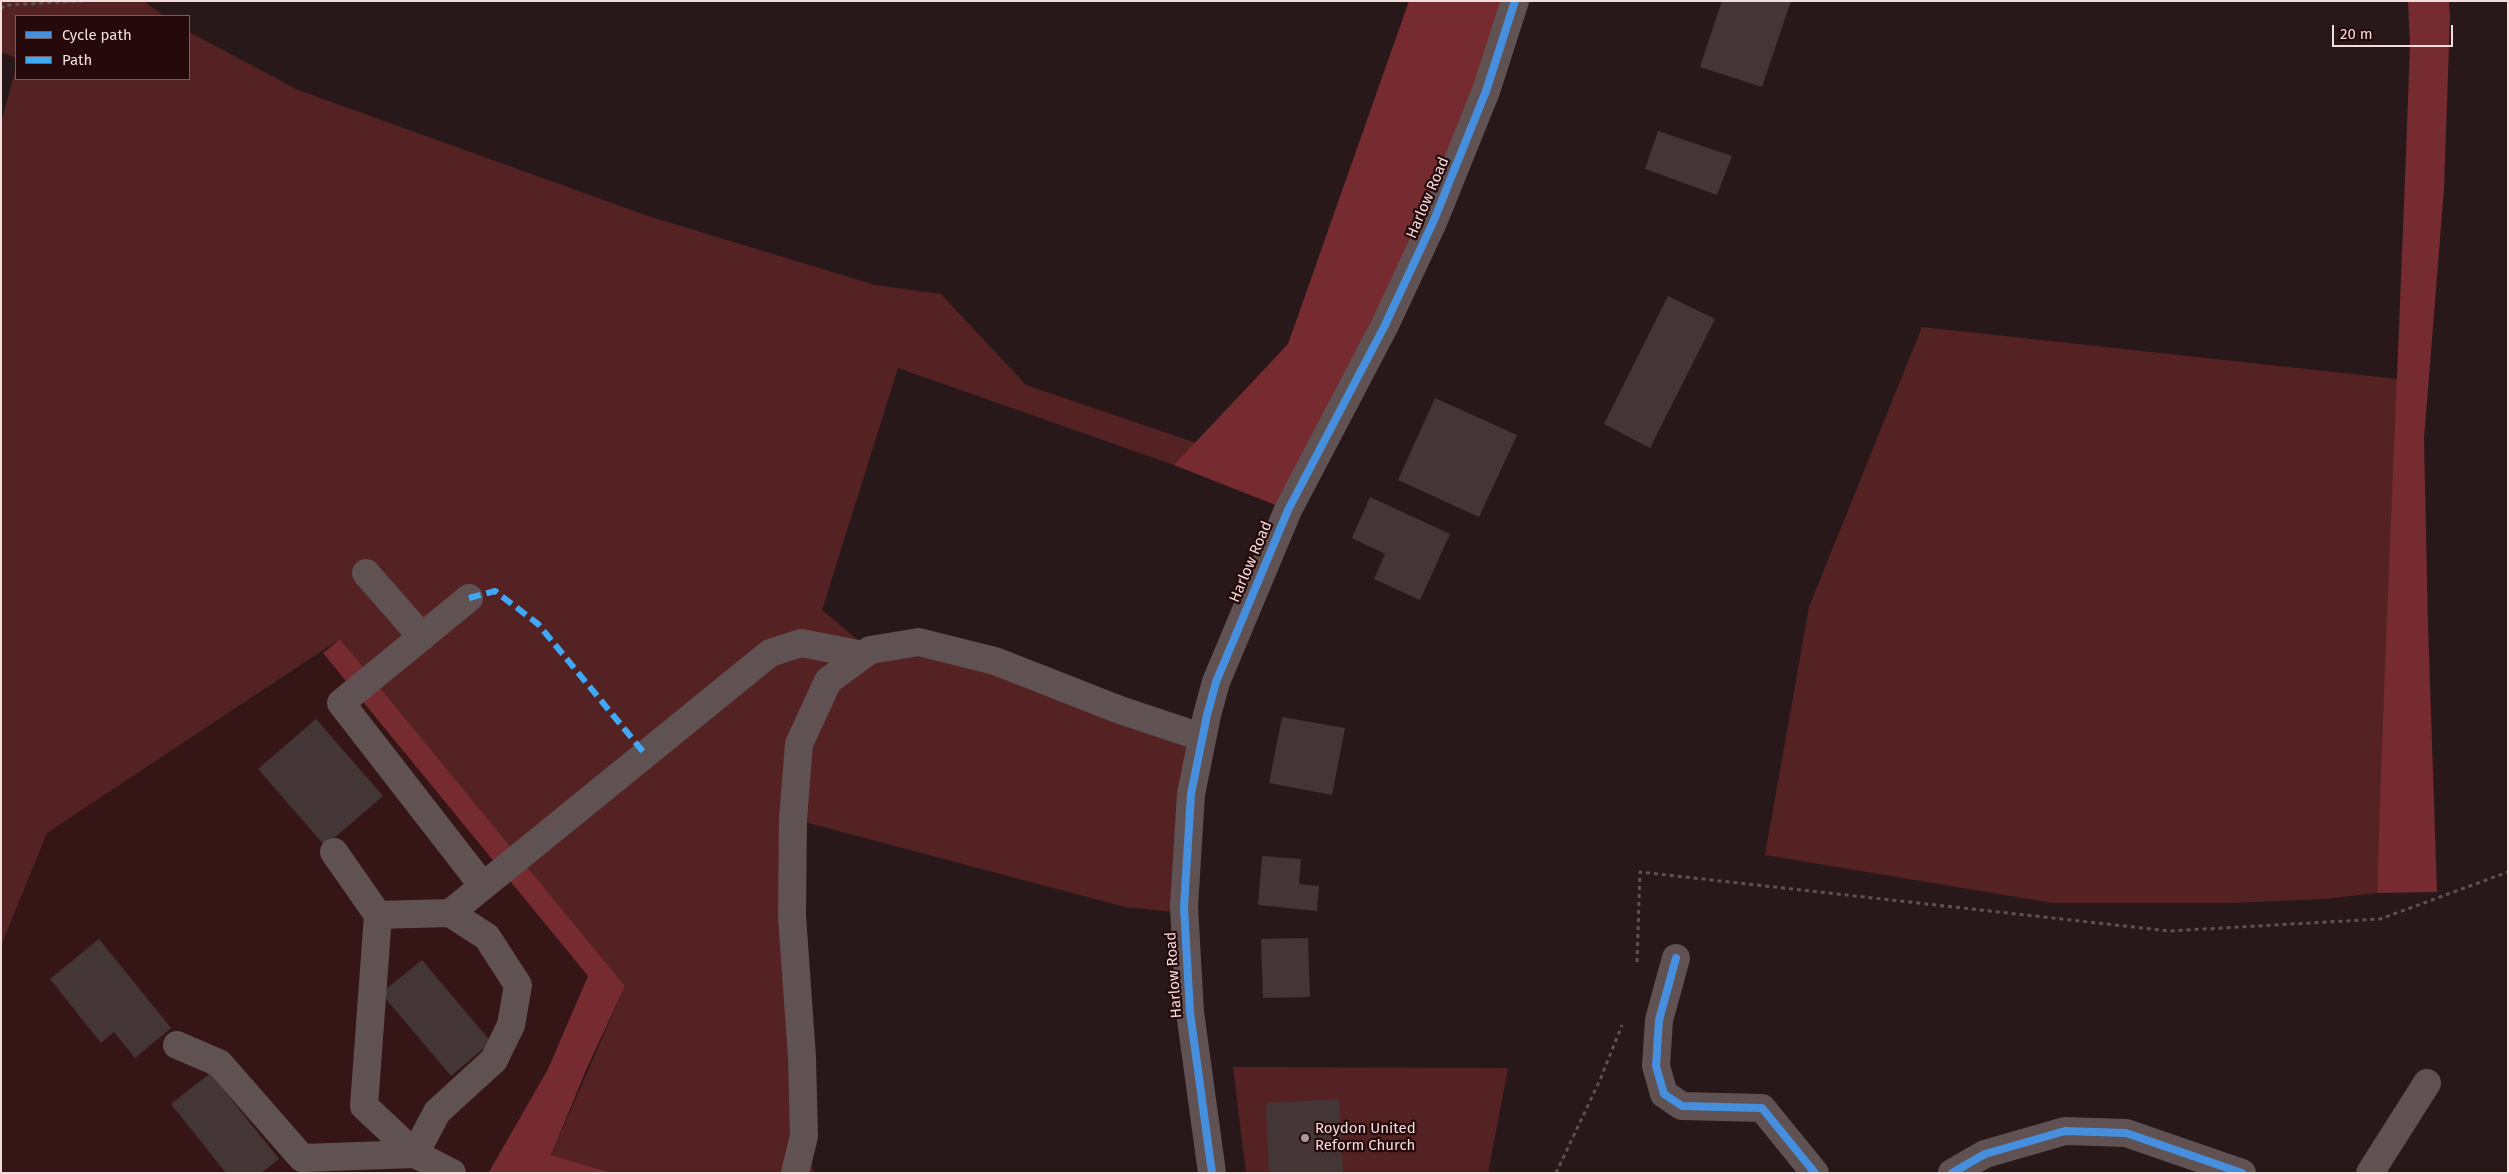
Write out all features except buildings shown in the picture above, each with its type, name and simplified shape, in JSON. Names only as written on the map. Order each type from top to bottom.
[{"type":"street","name":"Harlow Road","points":[[1212,1173],[1202,1118],[1190,1012],[1184,907],[1191,794],[1201,737],[1216,682],[1288,510],[1385,325],[1434,220],[1486,91],[1515,1]]},
{"type":"street","points":[[366,573],[422,637]]},
{"type":"street","points":[[469,598],[341,703],[483,886]]},
{"type":"street","points":[[795,1173],[804,1136],[802,1057],[792,897],[793,819],[799,744],[828,681],[870,650],[919,642],[995,662],[1120,710],[1201,737]]},
{"type":"street","points":[[450,913],[770,652],[801,643],[863,655]]},
{"type":"street","points":[[334,852],[378,915],[364,1106],[415,1154],[452,1173]]},
{"type":"street","points":[[378,915],[450,913],[487,937],[518,986],[512,1025],[494,1060],[437,1112],[415,1154]]},
{"type":"street","points":[[1676,958],[1659,1020],[1656,1066],[1664,1094],[1682,1106],[1762,1108],[1816,1173]]},
{"type":"street","points":[[177,1045],[219,1063],[302,1158],[415,1154]]},
{"type":"street","points":[[2370,1173],[2428,1082]]},
{"type":"street","points":[[1952,1173],[1985,1154],[2065,1130],[2126,1133],[2242,1173]]},
{"type":"path","points":[[1,9],[5,5],[83,1]]},
{"type":"path","points":[[1636,970],[1640,872],[2169,931],[2380,919],[2508,872]]},
{"type":"path","points":[[1556,1173],[1600,1080],[1626,1016]]},
{"type":"shaded area","points":[[1,1],[144,1],[163,15],[15,15],[15,58],[1,52]]},
{"type":"shaded area","points":[[1409,1],[1509,1],[1486,91],[1288,510],[1174,465],[1288,344]]},
{"type":"shaded area","points":[[2408,1],[2449,1],[2450,17],[2444,189],[2424,439],[2437,892],[2377,893],[2410,45]]},
{"type":"shaded area","points":[[190,33],[298,90],[648,216],[875,285],[941,294],[1026,385],[1196,443],[1174,465],[898,368],[822,610],[870,650],[919,642],[1194,723],[1174,912],[1125,907],[793,819],[804,1136],[814,1173],[612,1173],[551,1155],[625,986],[340,639],[47,833],[1,946],[1,123],[15,72],[15,80],[190,80]]},
{"type":"shaded area","points":[[1922,327],[2398,379],[2377,893],[2325,899],[2230,903],[2052,903],[1765,855],[1809,607]]},
{"type":"shaded area","points":[[340,639],[625,986],[587,1068],[551,1155],[612,1173],[489,1172],[548,1069],[588,976],[323,653]]},
{"type":"shaded area","points":[[323,653],[588,976],[548,1069],[489,1173],[1,1173],[1,946],[47,833]]},
{"type":"shaded area","points":[[1233,1067],[1508,1068],[1488,1173],[1246,1173]]},
{"type":"marked path","points":[[469,598],[495,591],[538,624],[645,754]]},
{"type":"cycle path","points":[[1212,1173],[1190,1012],[1184,907],[1191,794],[1207,715],[1216,682],[1288,510],[1385,325],[1434,220],[1486,91],[1515,1]]},
{"type":"cycle path","points":[[1676,958],[1659,1020],[1656,1066],[1664,1094],[1682,1106],[1762,1108],[1815,1173]]},
{"type":"cycle path","points":[[1952,1173],[1985,1154],[2065,1131],[2126,1133],[2242,1173]]},
{"type":"place","name":"Roydon United Reform Church","points":[[1305,1138]]}]
